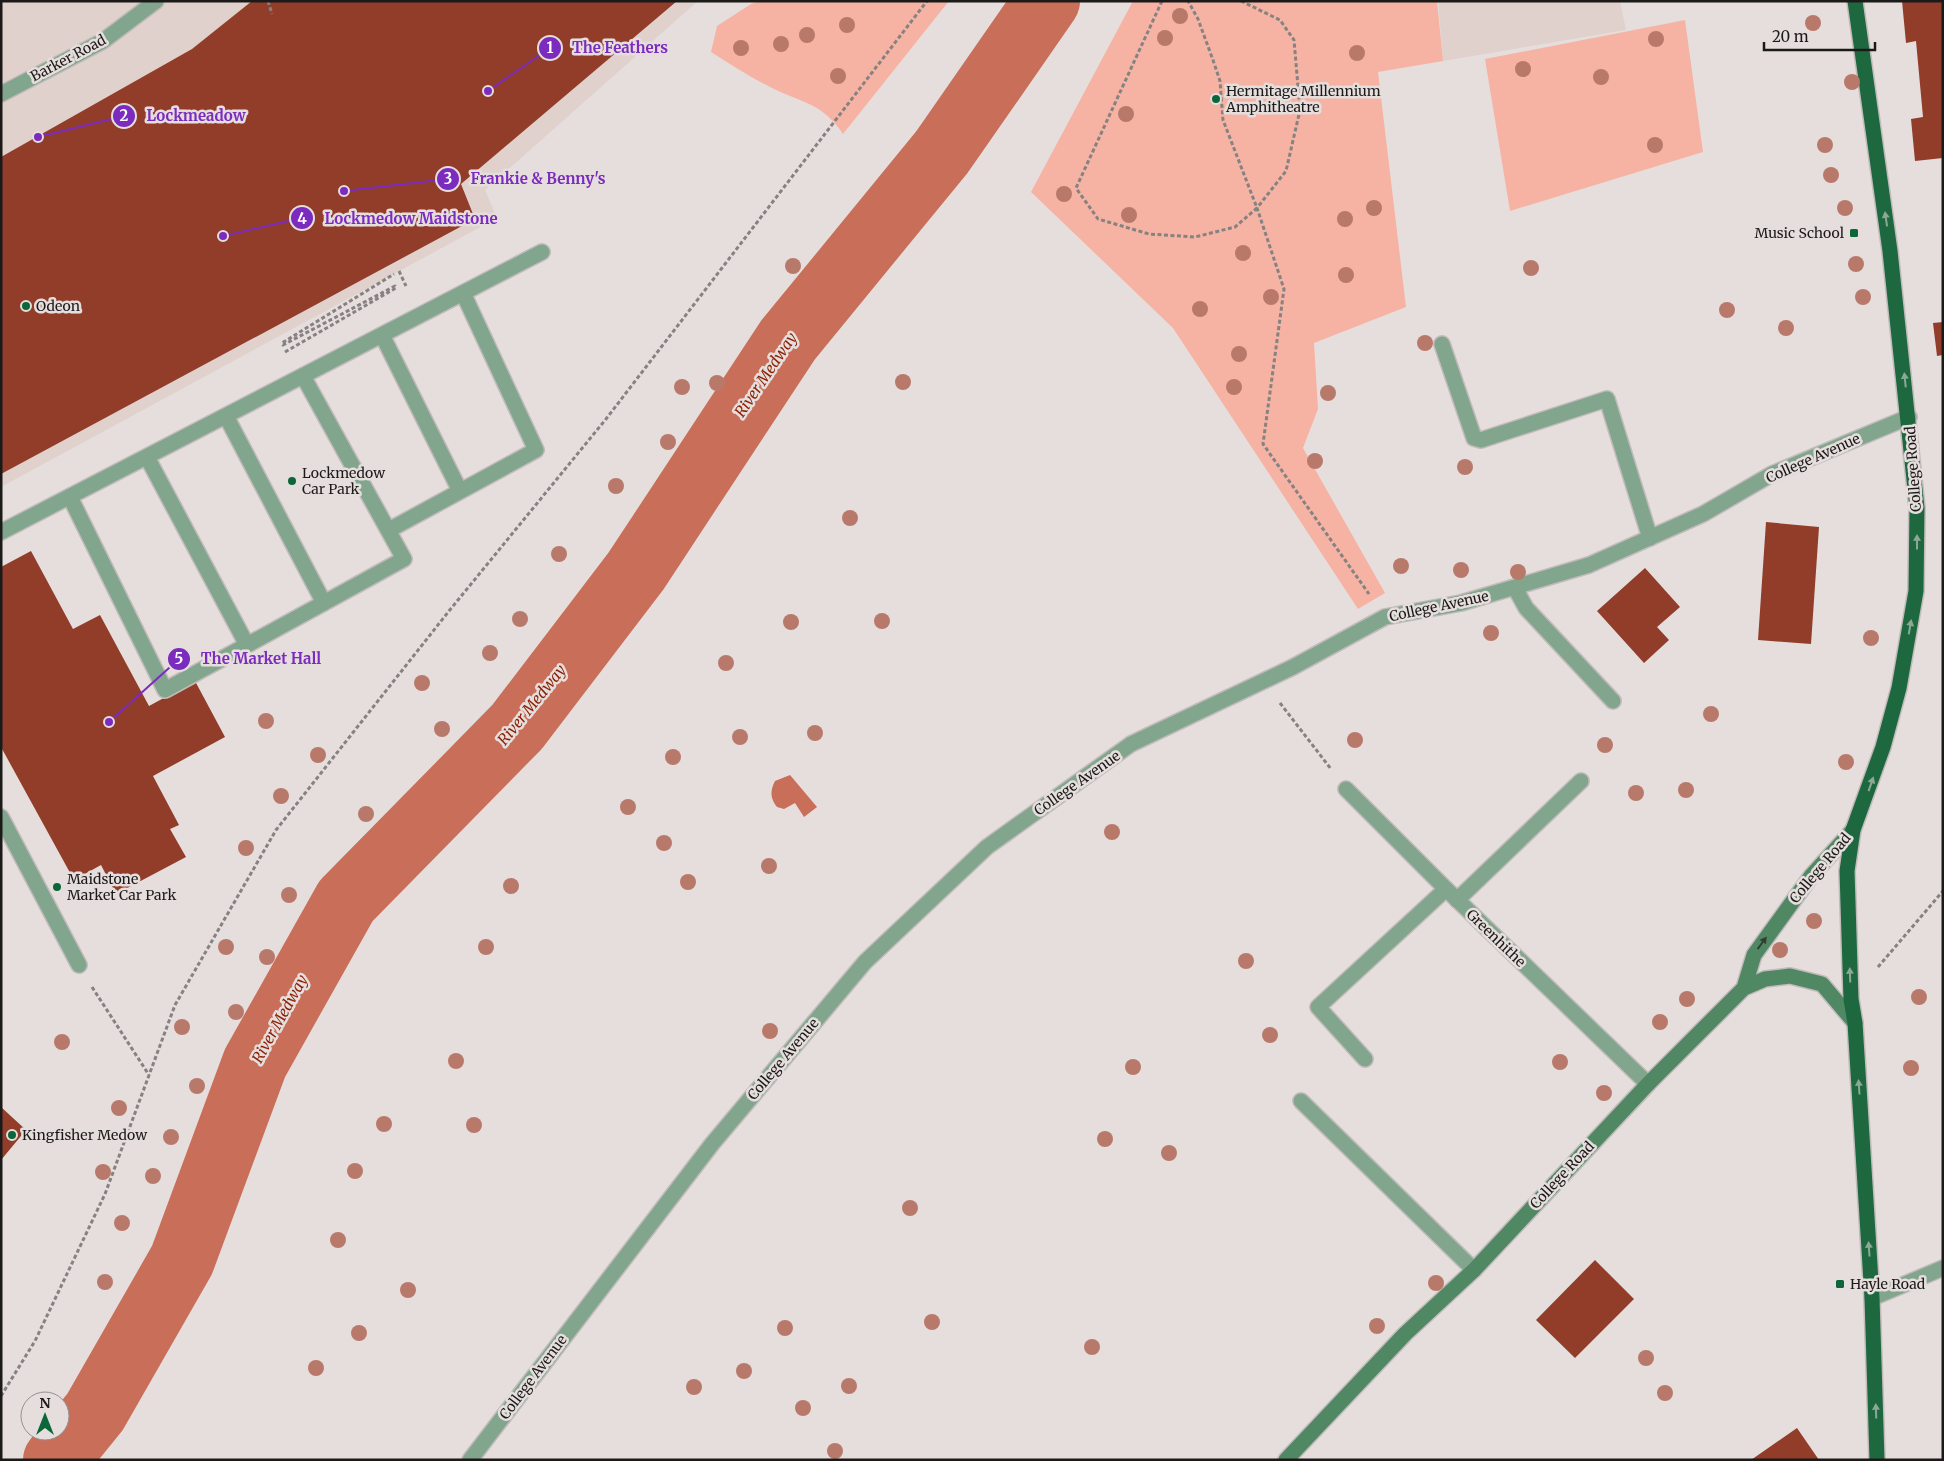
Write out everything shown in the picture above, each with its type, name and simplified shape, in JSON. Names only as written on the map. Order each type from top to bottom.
[{"type":"highway","name":"College Road","points":[[1853,830],[1883,747],[1898,688],[1916,591],[1917,508],[1909,417],[1890,251],[1855,1]]},
{"type":"highway","points":[[1853,830],[1847,871],[1851,998],[1855,1023],[1872,1298],[1877,1460]]},
{"type":"main road","name":"College Road","points":[[1286,1460],[1405,1334],[1474,1270],[1648,1084],[1744,988],[1754,955],[1812,875],[1853,830]]},
{"type":"main road","points":[[1744,988],[1765,979],[1790,976],[1822,984],[1855,1023]]},
{"type":"street","name":"Barker Road","points":[[1,94],[103,41],[156,1]]},
{"type":"street","points":[[1,532],[542,252]]},
{"type":"street","points":[[388,530],[536,450],[463,293]]},
{"type":"street","points":[[382,335],[460,490]]},
{"type":"street","points":[[1442,344],[1474,438],[1481,440],[1607,399],[1650,538]]},
{"type":"street","points":[[70,497],[165,690],[404,559],[303,376]]},
{"type":"street","points":[[226,416],[324,602]]},
{"type":"street","name":"College Avenue","points":[[470,1460],[712,1144],[865,962],[987,847],[1132,744],[1293,667],[1385,617],[1461,603],[1589,565],[1703,514],[1772,474],[1909,417]]},
{"type":"street","points":[[147,457],[247,645]]},
{"type":"street","points":[[1515,588],[1526,608],[1613,701]]},
{"type":"street","points":[[1457,900],[1581,781]]},
{"type":"street","name":"Greenhithe","points":[[1346,789],[1457,900],[1648,1084]]},
{"type":"street","points":[[1,817],[79,964]]},
{"type":"street","points":[[1365,1059],[1318,1007],[1446,889]]},
{"type":"street","points":[[1301,1101],[1474,1270]]},
{"type":"street","points":[[1872,1298],[1943,1268]]},
{"type":"path","points":[[268,1],[272,14]]},
{"type":"path","points":[[1,1396],[34,1341],[105,1194],[175,1005],[276,830],[443,618],[606,419],[927,1]]},
{"type":"path","points":[[1162,1],[1076,188],[1098,220],[1148,234],[1195,237],[1235,227],[1257,208],[1286,171],[1300,110],[1294,40],[1280,20],[1241,1]]},
{"type":"path","points":[[1188,1],[1198,19],[1220,81],[1223,120],[1257,208],[1284,289],[1263,444],[1385,617]]},
{"type":"path","points":[[399,272],[406,286]]},
{"type":"path","points":[[282,353],[396,288],[395,286],[283,345],[282,343],[394,274]]},
{"type":"path","points":[[1293,667],[1277,698],[1346,789]]},
{"type":"path","points":[[1851,998],[1943,891]]},
{"type":"path","points":[[102,1006],[149,1075]]},
{"type":"shaded area","points":[[1,1],[698,1],[485,190],[497,218],[1,487]]},
{"type":"shaded area","points":[[760,1],[949,1],[843,134],[835,123],[819,109],[763,83],[711,52],[717,26],[751,4]]},
{"type":"shaded area","points":[[1133,1],[1437,1],[1443,61],[1378,72],[1406,307],[1314,343],[1318,409],[1303,448],[1385,593],[1358,609],[1173,328],[1031,192]]},
{"type":"shaded area","points":[[1438,1],[1620,1],[1626,30],[1443,61]]},
{"type":"shaded area","points":[[1685,20],[1703,152],[1510,211],[1485,59]]},
{"type":"shaded area","points":[[790,775],[817,807],[804,817],[795,803],[784,809],[777,807],[773,801],[772,788],[775,781]]},
{"type":"building","points":[[252,1],[677,1],[461,184],[475,219],[1,474],[1,157],[192,49]]},
{"type":"building","points":[[1902,1],[1943,1],[1943,158],[1915,161],[1911,119],[1923,117],[1916,41],[1906,43]]},
{"type":"building","points":[[1943,322],[1943,355],[1937,356],[1933,323]]},
{"type":"building","points":[[1766,522],[1819,527],[1811,644],[1758,640]]},
{"type":"building","points":[[31,551],[73,629],[100,615],[149,706],[195,681],[225,737],[153,776],[179,825],[170,829],[186,857],[116,894],[101,865],[74,880],[1,747],[1,567]]},
{"type":"building","points":[[1645,568],[1680,607],[1657,627],[1669,640],[1644,663],[1597,611]]},
{"type":"building","name":"Kingfisher Medow","points":[[1,1107],[26,1130],[1,1160]]},
{"type":"building","points":[[1595,1260],[1634,1299],[1575,1358],[1536,1320]]},
{"type":"building","points":[[1797,1428],[1819,1460],[1751,1460]]},
{"type":"waterway","name":"River Medway","points":[[56,1460],[95,1412],[182,1260],[255,1063],[346,901],[517,727],[636,571],[788,340],[942,152],[1047,1]]},
{"type":"place","name":"The Feathers","points":[[488,91]]},
{"type":"place","name":"Hermitage Millennium Amphitheatre","points":[[1216,99]]},
{"type":"place","name":"Lockmeadow","points":[[38,137]]},
{"type":"place","name":"Frankie & Benny's","points":[[344,191]]},
{"type":"place","name":"Music School","points":[[1854,233]]},
{"type":"place","name":"Lockmedow Maidstone","points":[[223,236]]},
{"type":"place","name":"Odeon","points":[[26,306]]},
{"type":"place","name":"Lockmedow Car Park","points":[[292,481]]},
{"type":"place","name":"The Market Hall","points":[[109,722]]},
{"type":"place","name":"Maidstone Market Car Park","points":[[57,887]]},
{"type":"place","name":"Kingfisher Medow","points":[[12,1135]]},
{"type":"place","name":"Hayle Road","points":[[1840,1284]]}]
